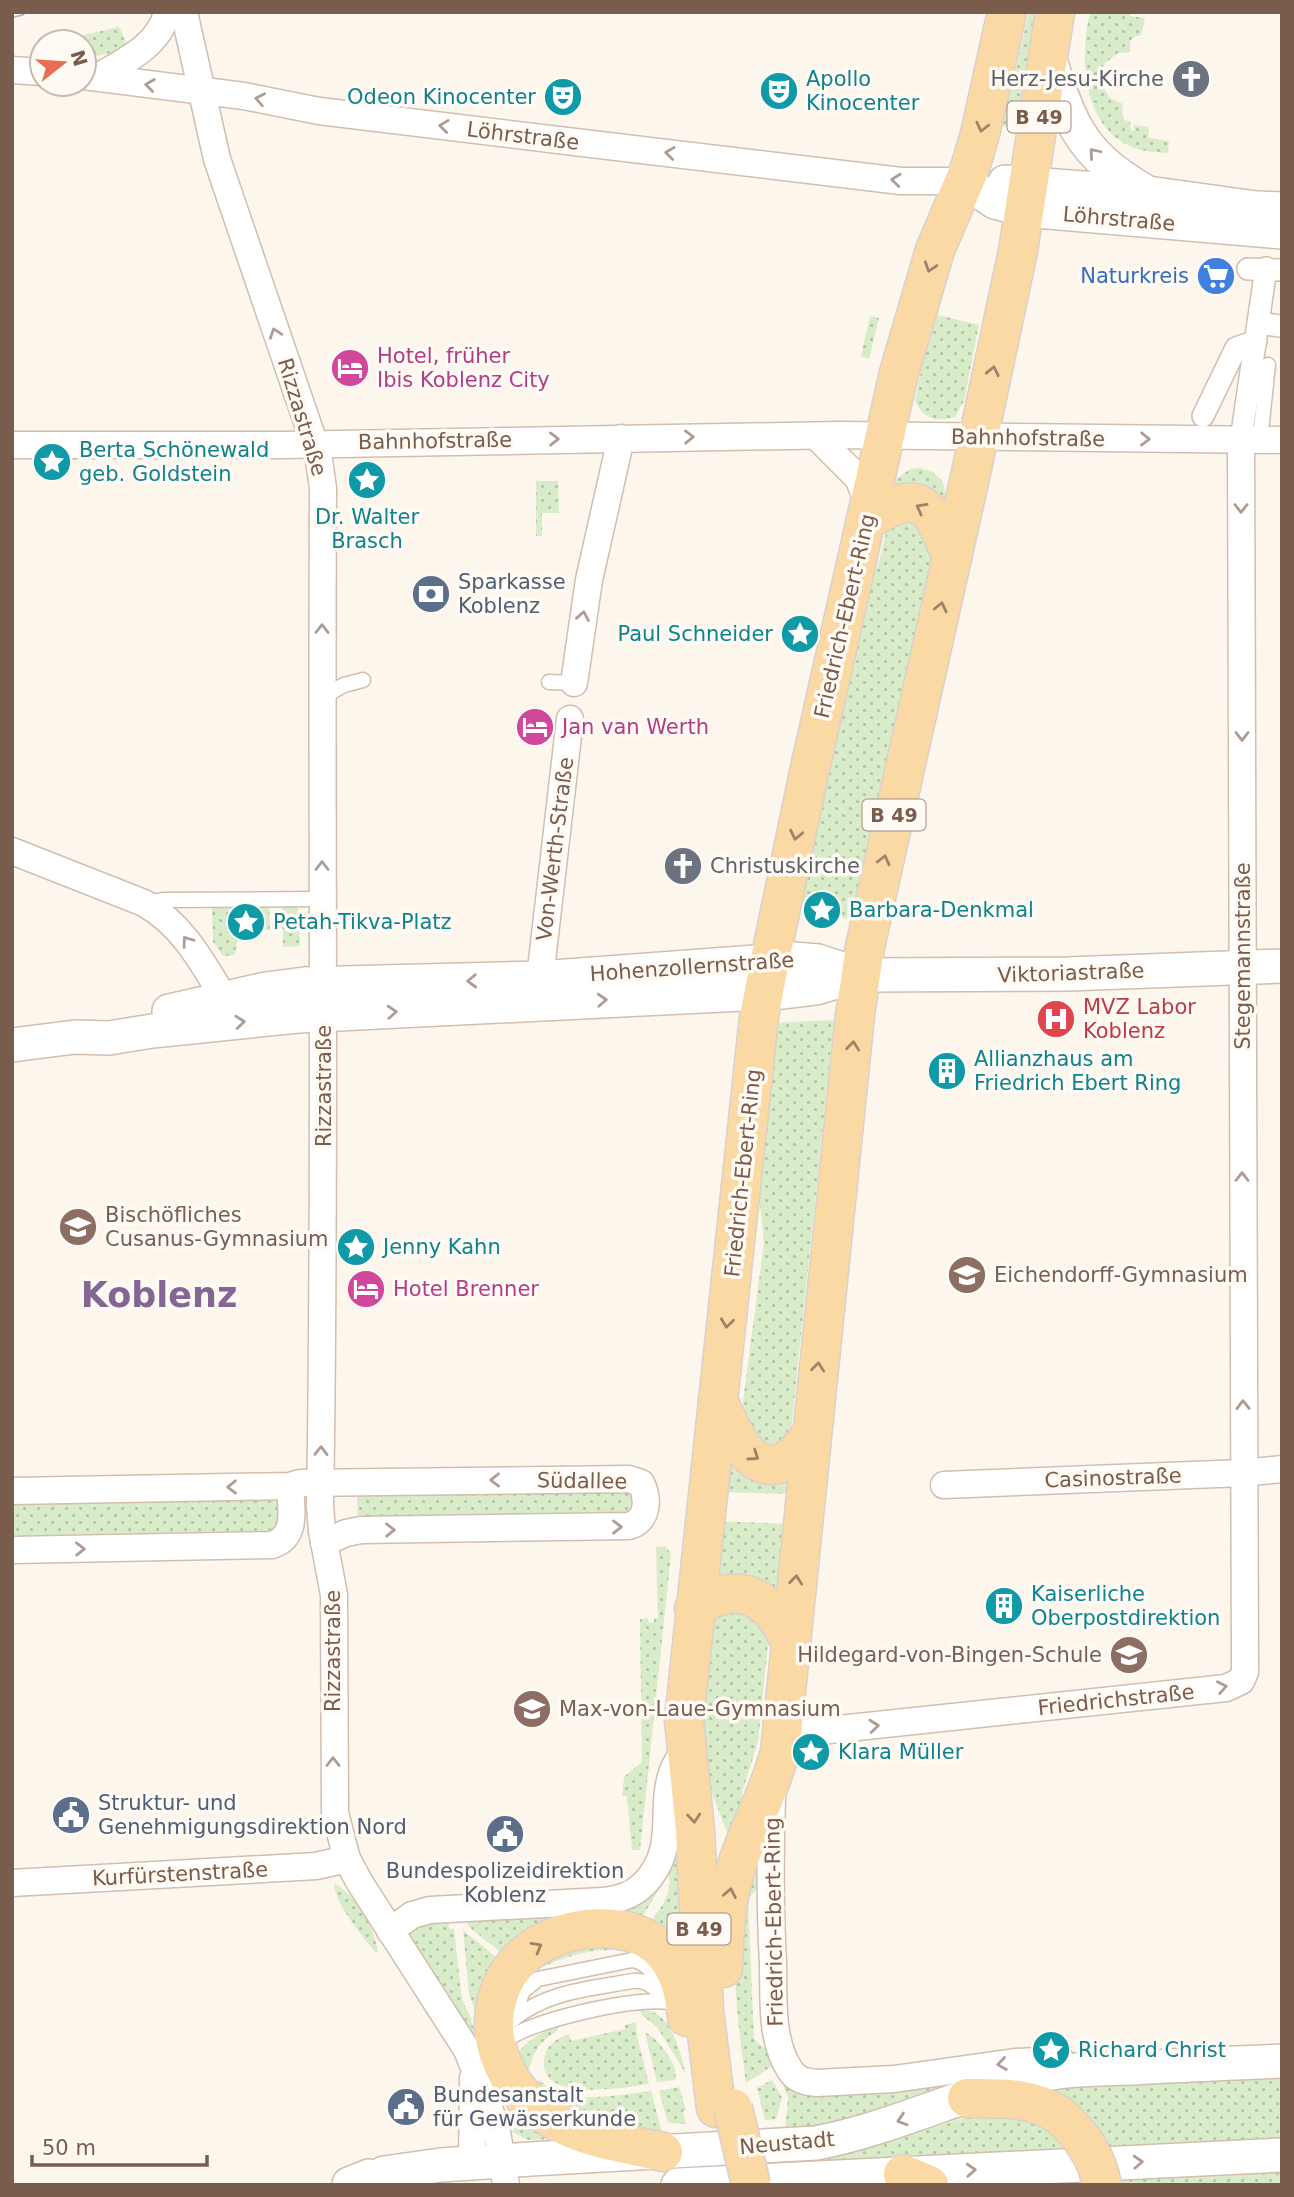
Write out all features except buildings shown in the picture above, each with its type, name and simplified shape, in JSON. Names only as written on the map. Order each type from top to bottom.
[{"type":"main road","name":"B 49","points":[[964,181],[980,134],[1007,12]]},
{"type":"main road","name":"B 49","points":[[1027,196],[1055,12]]},
{"type":"main road","name":"Friedrich-Ebert-Ring","points":[[733,2185],[724,2108],[704,2010],[695,1830],[684,1707],[718,1399],[767,976],[900,373],[942,231],[964,181]]},
{"type":"main road","name":"Friedrich-Ebert-Ring","points":[[751,2185],[724,2108],[726,1919],[738,1860],[773,1779],[782,1735],[811,1435],[864,947],[979,438],[1027,196]]},
{"type":"main road","points":[[868,514],[899,503],[915,503],[923,507],[936,520],[952,558]]},
{"type":"main road","points":[[718,1399],[742,1447],[752,1458],[764,1463],[777,1464],[788,1459],[811,1435]]},
{"type":"main road","points":[[694,1609],[723,1594],[739,1593],[750,1596],[760,1600],[774,1613],[790,1642]]},
{"type":"main road","points":[[671,2168],[558,2122],[519,2094],[495,2057],[493,2027],[498,1997],[508,1977],[526,1953],[561,1935],[579,1930],[622,1930],[651,1941],[672,1964],[678,1975],[678,2003],[697,2064],[724,2108]]},
{"type":"main road","points":[[967,2098],[1019,2099],[1034,2102],[1059,2115],[1092,2154],[1102,2185]]},
{"type":"street","points":[[98,73],[149,43],[162,28],[167,12]]},
{"type":"street","name":"Rizzastraße","points":[[184,12],[212,141],[226,189],[314,444],[323,488],[321,899],[325,1157],[321,1522],[334,1595],[334,1803],[338,1830],[347,1859],[390,1931],[461,2039],[495,2057]]},
{"type":"street","points":[[1048,53],[1066,109],[1087,146],[1111,171],[1148,193]]},
{"type":"street","name":"Löhrstraße","points":[[98,78],[244,96],[319,111],[901,181],[964,181],[1027,196],[1282,232]]},
{"type":"street","name":"Löhrstraße","points":[[1027,196],[1148,193],[1282,209]]},
{"type":"street","points":[[1205,403],[1233,351],[1261,266]]},
{"type":"street","points":[[1233,351],[1280,326]]},
{"type":"street","points":[[1233,351],[1252,433]]},
{"type":"street","name":"Bahnhofstraße","points":[[12,445],[314,444],[816,436],[979,438],[1252,433]]},
{"type":"street","name":"Stegemannstraße","points":[[1243,1473],[1243,967],[1252,433]]},
{"type":"street","points":[[816,436],[858,478],[864,488],[868,514]]},
{"type":"street","points":[[561,683],[589,580],[621,438]]},
{"type":"street","name":"Von-Werth-Straße","points":[[540,978],[570,719]]},
{"type":"street","points":[[12,851],[144,903],[163,915],[178,928],[224,998]]},
{"type":"street","name":"Hohenzollernstraße","points":[[75,1037],[106,1024],[280,986],[323,999],[767,976],[818,961],[860,975]]},
{"type":"street","name":"Viktoriastraße","points":[[860,975],[911,977],[1069,974],[1282,966]]},
{"type":"street","name":"Hohenzollernstraße","points":[[12,1045],[75,1037],[109,1038],[298,1016],[323,999],[540,978],[767,976]]},
{"type":"street","name":"Casinostraße","points":[[944,1485],[1243,1473],[1282,1469]]},
{"type":"street","name":"Friedrichstraße","points":[[782,1735],[1234,1686],[1241,1681],[1245,1672],[1243,1473]]},
{"type":"street","name":"Südallee","points":[[12,1491],[290,1486],[300,1483],[629,1479],[641,1483],[645,1493],[643,1516],[636,1524],[629,1526],[361,1530],[346,1533],[324,1543]]},
{"type":"street","points":[[12,1550],[272,1545],[283,1540],[290,1529],[290,1486]]},
{"type":"street","points":[[390,1931],[412,1915],[430,1910],[603,1901],[623,1898],[635,1892],[647,1880],[663,1856],[670,1779],[675,1765],[686,1750]]},
{"type":"street","name":"Friedrich-Ebert-Ring","points":[[773,1779],[769,1870],[775,2024],[786,2064]]},
{"type":"street","name":"Kurfürstenstraße","points":[[12,1883],[316,1866],[347,1859]]},
{"type":"street","name":"Rizzastraße","points":[[485,2166],[484,2092],[495,2057]]},
{"type":"street","name":"Rizzastraße","points":[[485,2166],[495,2057]]},
{"type":"street","name":"Neustadt","points":[[671,2168],[816,2143],[885,2126],[1032,2077],[1275,2057]]},
{"type":"street","name":"Neustadt","points":[[786,2064],[798,2079],[817,2084],[894,2079],[1039,2060],[1061,2060],[1093,2070]]},
{"type":"street","name":"Neustadt","points":[[358,2180],[485,2166],[671,2168],[916,2179],[1282,2155]]},
{"type":"lane","points":[[1252,433],[1268,365]]},
{"type":"lane","points":[[322,697],[344,685],[363,680]]},
{"type":"lane","points":[[144,903],[164,900],[321,899]]},
{"type":"lane","points":[[495,2057],[523,1991],[538,1979],[639,1960],[678,2003]]},
{"type":"lane","points":[[512,2020],[530,2006],[547,1998],[640,1980],[678,2003]]},
{"type":"lane","points":[[495,2057],[533,2026],[558,2018],[636,2003],[678,2003]]},
{"type":"green space","points":[[1029,12],[1038,12],[1019,127],[1002,126]]},
{"type":"green space","points":[[1090,12],[1130,12],[1130,16],[1145,18],[1141,35],[1130,41],[1130,52],[1118,53],[1104,64],[1101,83],[1110,98],[1123,104],[1122,115],[1130,122],[1131,131],[1134,131],[1134,125],[1149,127],[1148,138],[1169,141],[1168,153],[1141,150],[1121,141],[1107,128],[1096,112],[1086,73],[1085,52]]},
{"type":"green space","points":[[119,27],[127,44],[98,56],[98,32]]},
{"type":"green space","points":[[938,291],[942,292],[938,315],[979,325],[964,401],[955,417],[942,419],[926,415],[915,400]]},
{"type":"green space","points":[[870,316],[879,318],[869,359],[861,356]]},
{"type":"green space","points":[[910,469],[928,470],[943,483],[943,511],[888,485]]},
{"type":"green space","points":[[536,481],[558,481],[559,513],[542,513],[542,536],[536,536]]},
{"type":"green space","points":[[910,514],[933,550],[931,571],[853,920],[842,918],[842,911],[834,910],[833,902],[823,897],[813,899],[813,905],[802,903],[801,909],[793,907],[864,591],[878,565],[888,525]]},
{"type":"green space","points":[[282,905],[298,905],[300,946],[283,947]]},
{"type":"green space","points":[[269,906],[270,930],[248,931],[248,938],[237,942],[235,955],[223,956],[213,942],[212,908]]},
{"type":"green space","points":[[834,1020],[791,1431],[786,1439],[770,1450],[741,1417],[764,1242],[756,1166],[772,1023]]},
{"type":"green space","points":[[727,1429],[791,1475],[789,1494],[721,1492]]},
{"type":"green space","points":[[624,1483],[633,1493],[633,1514],[358,1524],[357,1489]]},
{"type":"green space","points":[[285,1495],[285,1530],[12,1536],[12,1499]]},
{"type":"green space","points":[[716,1521],[785,1524],[778,1604],[714,1588]]},
{"type":"green space","points":[[665,1546],[671,1554],[640,1850],[632,1850],[627,1796],[622,1796],[624,1777],[642,1762],[640,1619],[648,1618],[649,1623],[654,1623],[654,1618],[658,1618],[656,1547]]},
{"type":"green space","points":[[735,1604],[769,1634],[758,1742],[742,1793],[741,1809],[728,1835],[704,1773],[700,1748],[710,1621]]},
{"type":"green space","points":[[683,1834],[690,1955],[646,1929],[665,1900],[670,1885],[665,1870]]},
{"type":"green space","points":[[759,1841],[764,1890],[755,1891],[748,1899],[754,2039],[772,2055],[775,2064],[746,2083],[736,1999],[735,1956],[740,1915]]},
{"type":"green space","points":[[661,1881],[662,1885],[637,1925],[510,1960],[468,1926],[466,1915]]},
{"type":"green space","points":[[334,1883],[350,1896],[364,1913],[378,1952],[370,1946],[344,1910]]},
{"type":"green space","points":[[448,1915],[449,1929],[454,1929],[462,2000],[477,2039],[471,2039],[410,1940],[412,1926]]},
{"type":"green space","points":[[463,1930],[506,1965],[487,2045],[469,1994]]},
{"type":"green space","points":[[626,1943],[624,1951],[601,1950],[579,1954],[537,1969],[549,1952]]},
{"type":"green space","points":[[641,2010],[651,2011],[667,2024],[677,2044],[686,2074],[657,2027],[642,2015]]},
{"type":"green space","points":[[636,2022],[649,2084],[586,2090],[555,2083],[546,2074],[545,2055],[552,2043],[560,2038],[569,2034],[571,2041],[625,2029],[625,2025]]},
{"type":"green space","points":[[557,2025],[558,2030],[540,2045],[529,2067],[520,2075],[516,2056],[534,2038]]},
{"type":"green space","points":[[645,2032],[667,2053],[676,2074],[675,2080],[657,2082]]},
{"type":"green space","points":[[1282,2068],[1282,2143],[1106,2152],[1024,2084]]},
{"type":"green space","points":[[999,2070],[858,2120],[785,2131],[788,2098],[781,2079]]},
{"type":"green space","points":[[539,2080],[552,2090],[574,2096],[601,2097],[651,2091],[663,2136],[630,2137],[527,2088]]},
{"type":"green space","points":[[772,2080],[782,2098],[776,2119],[765,2120],[757,2088]]},
{"type":"green space","points":[[679,2087],[686,2110],[683,2111],[686,2124],[668,2123],[659,2091]]},
{"type":"green space","points":[[507,2099],[560,2139],[528,2140],[512,2132],[516,2126],[507,2113]]},
{"type":"green space","points":[[1015,2111],[1037,2115],[1078,2156],[776,2169],[774,2162],[862,2149],[967,2117]]},
{"type":"green space","points":[[1282,2161],[1282,2185],[1116,2185],[1115,2179]]},
{"type":"railway","points":[[12,14],[21,12]]},
{"type":"place","name":"Herz-Jesu-Kirche","points":[[1191,79]]},
{"type":"place","name":"Apollo Kinocenter","points":[[779,91]]},
{"type":"place","name":"Odeon Kinocenter","points":[[563,97]]},
{"type":"place","name":"Naturkreis","points":[[1216,276]]},
{"type":"place","name":"Hotel, früher Ibis Koblenz City","points":[[350,368]]},
{"type":"place","name":"Berta Schönewald geb. Goldstein","points":[[52,462]]},
{"type":"place","name":"Dr. Walter Brasch","points":[[367,480]]},
{"type":"place","name":"Sparkasse Koblenz","points":[[431,594]]},
{"type":"place","name":"Paul Schneider","points":[[800,634]]},
{"type":"place","name":"Jan van Werth","points":[[535,727]]},
{"type":"place","name":"Christuskirche","points":[[683,866]]},
{"type":"place","name":"Barbara-Denkmal","points":[[822,910]]},
{"type":"place","name":"Petah-Tikva-Platz","points":[[246,922]]},
{"type":"place","name":"MVZ Labor Koblenz","points":[[1056,1019]]},
{"type":"place","name":"Allianzhaus am Friedrich Ebert Ring","points":[[947,1071]]},
{"type":"place","name":"Bischöfliches Cusanus-Gymnasium","points":[[78,1227]]},
{"type":"place","name":"Jenny Kahn","points":[[356,1247]]},
{"type":"place","name":"Eichendorff-Gymnasium","points":[[967,1275]]},
{"type":"place","name":"Hotel Brenner","points":[[366,1289]]},
{"type":"place","name":"Kaiserliche Oberpostdirektion","points":[[1004,1606]]},
{"type":"place","name":"Hildegard-von-Bingen-Schule","points":[[1129,1655]]},
{"type":"place","name":"Max-von-Laue-Gymnasium","points":[[532,1709]]},
{"type":"place","name":"Klara Müller","points":[[811,1752]]},
{"type":"place","name":"Struktur- und Genehmigungsdirektion Nord","points":[[71,1815]]},
{"type":"place","name":"Bundespolizeidirektion Koblenz","points":[[505,1834]]},
{"type":"place","name":"Richard Christ","points":[[1051,2050]]},
{"type":"place","name":"Bundesanstalt für Gewässerkunde","points":[[406,2107]]},
{"type":"district","name":"Koblenz","points":[[159,1295]]}]
